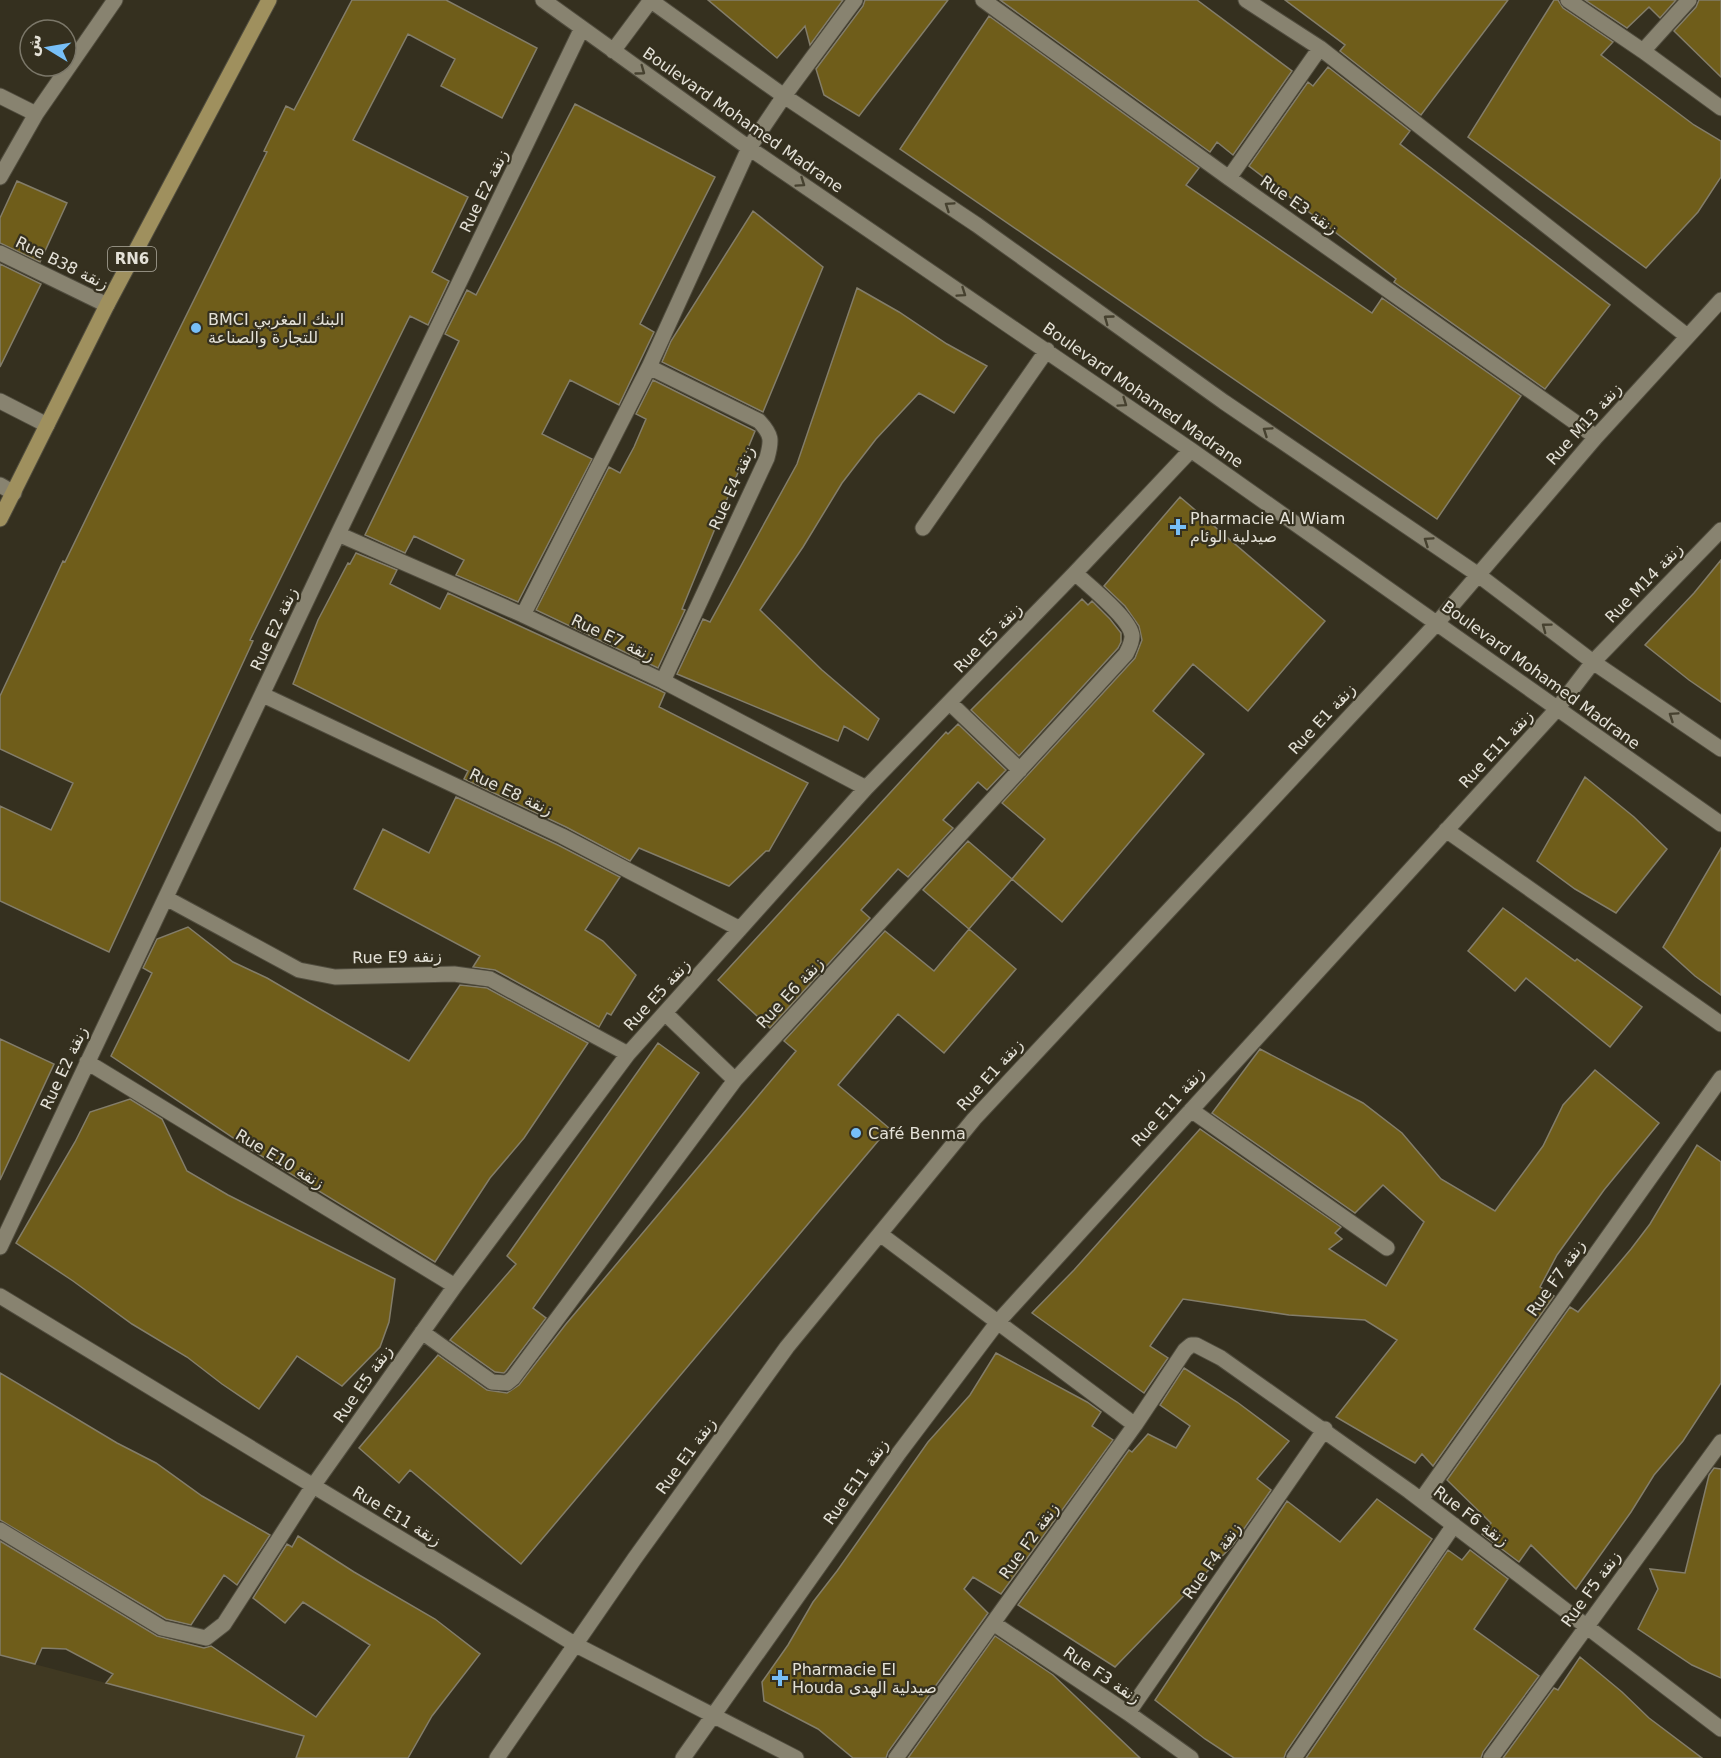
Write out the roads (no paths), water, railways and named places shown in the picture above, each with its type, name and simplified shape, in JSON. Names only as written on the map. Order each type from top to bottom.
[{"type":"main road","name":"RN6","points":[[0,519],[7,489],[47,425],[107,305],[269,0]]},
{"type":"street","points":[[0,177],[36,114],[115,0]]},
{"type":"street","name":"Boulevard Mohamed Madrane","points":[[543,0],[749,148],[1191,450],[1721,824]]},
{"type":"street","points":[[614,51],[651,0],[784,96],[977,225],[1224,402],[1477,574],[1593,662],[1721,749]]},
{"type":"street","points":[[523,615],[649,367],[749,148],[784,96],[855,0]]},
{"type":"street","name":"Rue E3 زنقة","points":[[983,0],[1229,178],[1596,437]]},
{"type":"street","points":[[1246,0],[1320,48],[1687,336]]},
{"type":"street","points":[[1568,0],[1721,108]]},
{"type":"street","points":[[1643,51],[1689,0]]},
{"type":"street","name":"Rue E2 زنقة","points":[[0,1246],[338,534],[582,28]]},
{"type":"street","points":[[1229,178],[1320,48]]},
{"type":"street","points":[[0,96],[36,114]]},
{"type":"street","name":"Rue B38 زنقة","points":[[0,253],[107,305]]},
{"type":"street","name":"Rue M13 زنقة","points":[[1477,574],[1596,437],[1721,300]]},
{"type":"street","points":[[923,528],[1047,350]]},
{"type":"street","name":"Rue E4 زنقة","points":[[649,367],[759,421],[769,432],[771,444],[767,458],[663,681]]},
{"type":"street","points":[[0,401],[47,425]]},
{"type":"street","name":"Rue E5 زنقة","points":[[0,1530],[162,1628],[206,1638],[224,1624],[313,1486],[422,1332],[628,1054],[866,788],[1076,573],[1191,450]]},
{"type":"street","name":"Rue M14 زنقة","points":[[1593,662],[1721,530]]},
{"type":"street","name":"Rue E7 زنقة","points":[[338,534],[523,615],[663,681],[866,788]]},
{"type":"street","name":"Rue E6 زنقة","points":[[422,1332],[492,1382],[507,1383],[735,1080],[1126,654],[1132,633],[1124,620],[1076,573]]},
{"type":"street","name":"Rue E1 زنقة","points":[[497,1758],[635,1558],[787,1347],[974,1119],[1437,622],[1477,574]]},
{"type":"street","name":"Rue E11 زنقة","points":[[0,1296],[576,1645],[713,1716],[899,1453],[997,1323],[1557,710],[1593,662]]},
{"type":"street","name":"Rue E8 زنقة","points":[[263,695],[562,836],[740,929]]},
{"type":"street","points":[[950,704],[1020,770]]},
{"type":"street","points":[[1446,830],[1721,1024]]},
{"type":"street","name":"Rue E9 زنقة","points":[[166,898],[299,970],[335,977],[454,974],[490,979],[628,1054]]},
{"type":"street","points":[[665,1013],[735,1080]]},
{"type":"street","name":"Rue E10 زنقة","points":[[87,1062],[455,1286]]},
{"type":"street","name":"Rue F7 زنقة","points":[[1421,1500],[1721,1078]]},
{"type":"street","points":[[1191,1110],[1387,1248]]},
{"type":"street","points":[[880,1234],[1135,1425]]},
{"type":"street","name":"Rue F6 زنقة","points":[[1191,1345],[1196,1345],[1221,1358],[1325,1429],[1721,1729]]},
{"type":"street","name":"Rue F2 زنقة","points":[[897,1758],[1135,1425],[1185,1350],[1191,1345]]},
{"type":"street","name":"Rue F4 زنقة","points":[[1128,1713],[1325,1429]]},
{"type":"street","name":"Rue F5 زنقة","points":[[1491,1758],[1719,1449]]},
{"type":"street","points":[[1294,1758],[1454,1525]]},
{"type":"street","name":"Rue F3 زنقة","points":[[993,1623],[1191,1758]]},
{"type":"street","points":[[683,1758],[713,1716],[796,1758]]},
{"type":"place","name":"BMCI البنك المغربي للتجارة والصناعة","points":[[196,328]]},
{"type":"place","name":"Pharmacie Al Wiam صيدلية الوئام","points":[[1178,527]]},
{"type":"place","name":"Café Benma","points":[[856,1133]]},
{"type":"place","name":"Pharmacie El Houda صيدلية الهدى","points":[[780,1678]]}]
